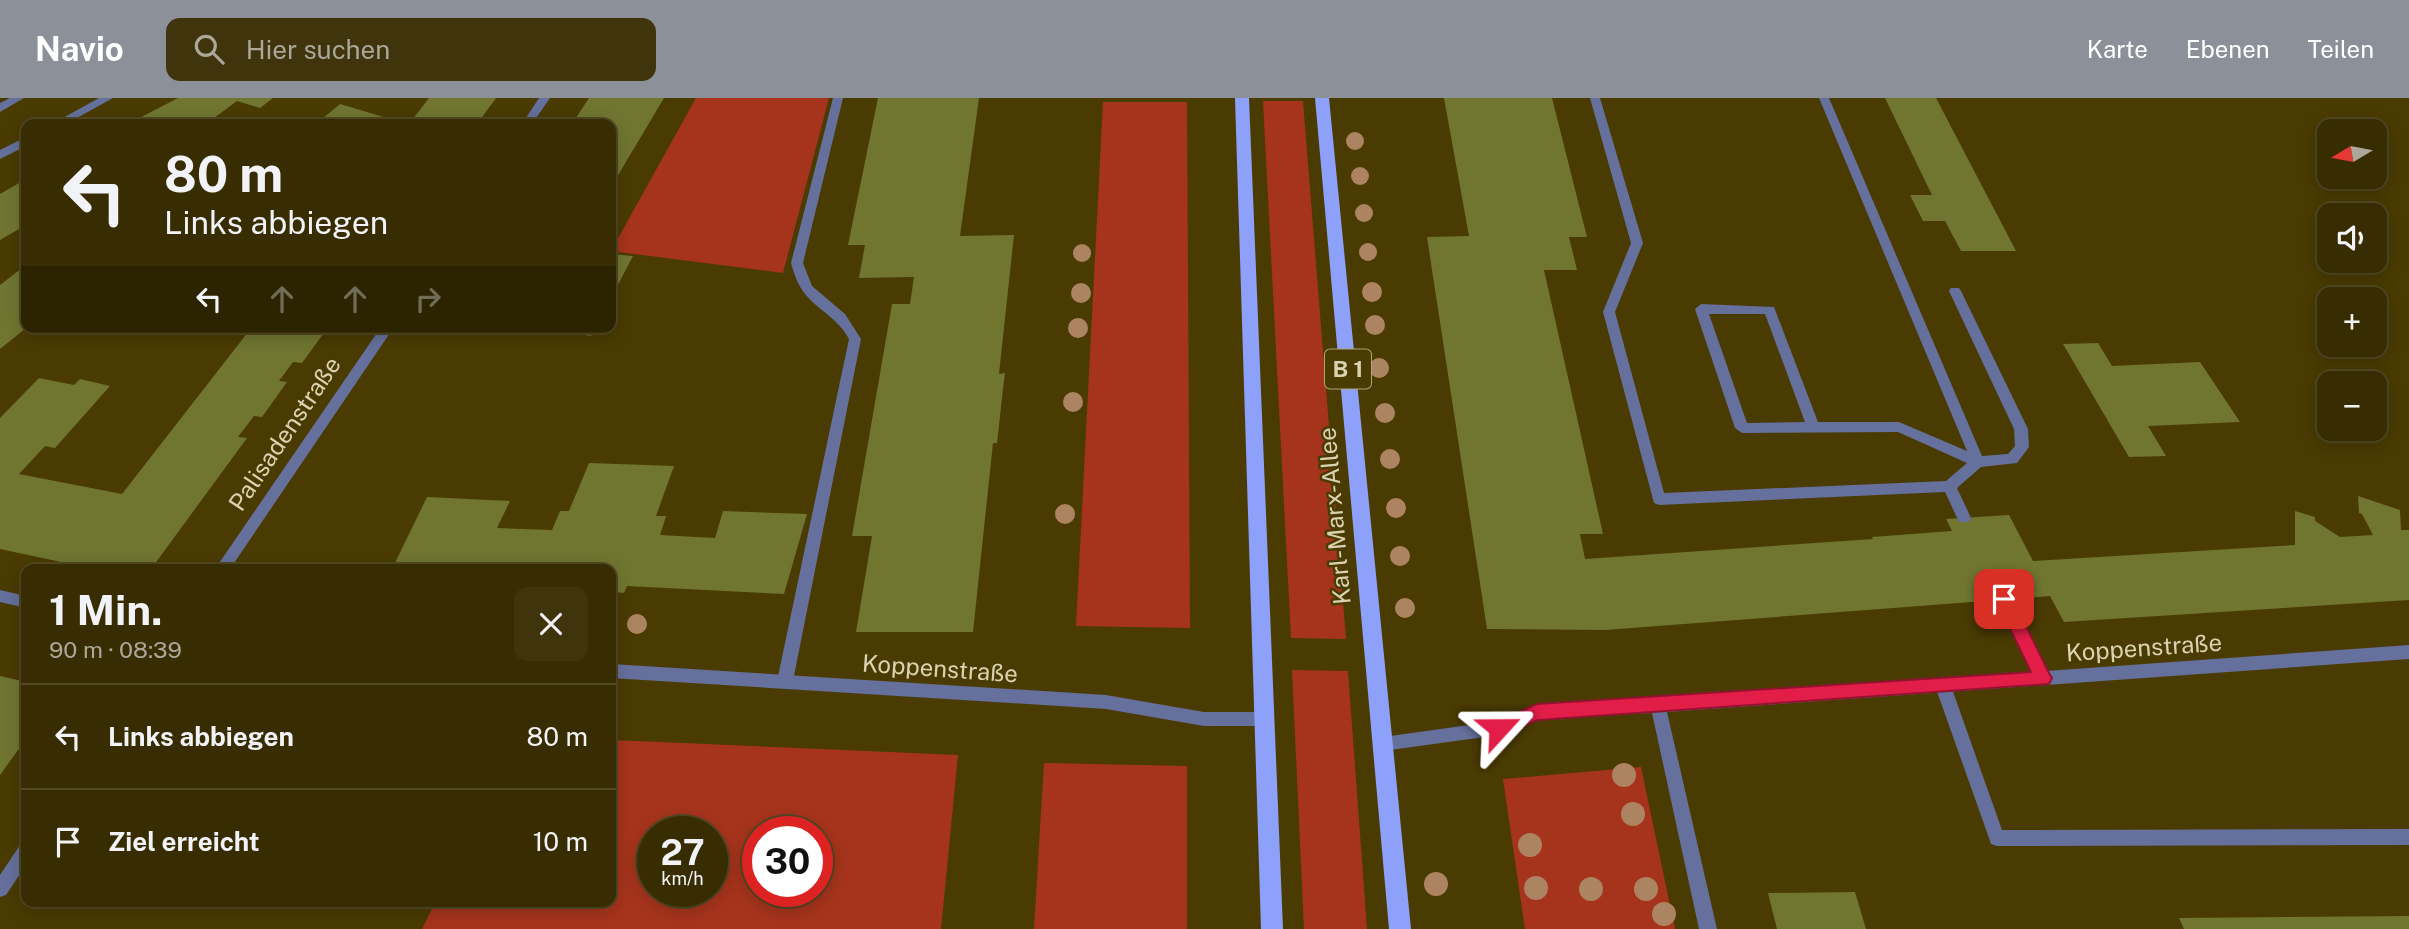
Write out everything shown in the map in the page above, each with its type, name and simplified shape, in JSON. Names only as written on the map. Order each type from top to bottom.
[{"type":"main road","points":[[1242,98],[1272,929]]},
{"type":"main road","name":"Karl-Marx-Allee","points":[[1322,98],[1400,929]]},
{"type":"street","points":[[0,108],[19,98]]},
{"type":"street","points":[[67,119],[107,98]]},
{"type":"street","points":[[530,119],[545,98]]},
{"type":"street","points":[[785,681],[855,339],[842,317],[805,288],[797,263],[838,98]]},
{"type":"street","points":[[1595,98],[1637,243],[1609,312],[1659,499],[1949,486],[1978,462]]},
{"type":"street","points":[[1824,98],[1978,462]]},
{"type":"street","points":[[0,155],[21,144]]},
{"type":"street","points":[[1813,427],[1770,310],[1702,309],[1742,428],[1899,427],[1978,462],[2012,459],[2022,447],[2021,429],[1955,291]]},
{"type":"street","name":"Palisadenstraße","points":[[225,564],[383,333]]},
{"type":"street","points":[[1949,486],[1964,518]]},
{"type":"street","points":[[0,596],[21,601]]},
{"type":"street","points":[[2004,599],[2043,678]]},
{"type":"street","name":"Koppenstraße","points":[[1383,744],[1499,728],[1537,712],[1658,706],[2409,652]]},
{"type":"street","name":"Koppenstraße","points":[[616,671],[1106,702],[1204,719],[1264,719]]},
{"type":"street","points":[[1942,686],[1997,838],[2409,837]]},
{"type":"street","points":[[1658,706],[1708,929]]},
{"type":"street","points":[[0,889],[21,858]]},
{"type":"shaded area","points":[[696,98],[829,98],[783,273],[616,252],[616,242]]},
{"type":"shaded area","points":[[1263,101],[1303,101],[1346,639],[1291,638]]},
{"type":"shaded area","points":[[1103,102],[1187,102],[1190,628],[1076,626]]},
{"type":"shaded area","points":[[1292,670],[1348,671],[1367,929],[1304,929]]},
{"type":"shaded area","points":[[616,740],[958,755],[941,929],[422,929],[433,907],[616,907]]},
{"type":"shaded area","points":[[1044,763],[1187,766],[1187,929],[1034,929]]},
{"type":"shaded area","points":[[1641,767],[1675,929],[1525,929],[1503,779]]},
{"type":"building","points":[[178,98],[273,98],[260,108],[237,101],[213,119],[138,119]]},
{"type":"building","points":[[429,98],[496,98],[481,119],[413,119]]},
{"type":"building","points":[[589,98],[664,98],[616,179],[616,119],[575,119]]},
{"type":"building","points":[[878,98],[979,98],[960,236],[1014,235],[999,374],[1005,373],[997,443],[993,443],[973,632],[856,632],[872,536],[852,536],[892,304],[910,304],[914,277],[859,278],[865,245],[848,245]]},
{"type":"building","points":[[1444,98],[1552,98],[1587,237],[1569,237],[1577,270],[1544,270],[1603,534],[1580,534],[1585,559],[1952,531],[1946,519],[2009,515],[2033,561],[2295,545],[2295,511],[2315,517],[2315,521],[2340,537],[2373,535],[2359,513],[2358,496],[2400,510],[2401,530],[2409,530],[2409,600],[2064,622],[2050,596],[1605,630],[1487,629],[1427,237],[1469,236]]},
{"type":"building","points":[[1885,98],[1936,98],[2016,251],[1961,251],[1945,221],[1923,221],[1910,195],[1932,195]]},
{"type":"building","points":[[340,104],[390,119],[322,119]]},
{"type":"building","points":[[21,182],[21,228],[0,240],[0,194]]},
{"type":"building","points":[[616,254],[633,256],[616,288]]},
{"type":"building","points":[[21,269],[21,332],[0,349],[0,285]]},
{"type":"building","points":[[247,333],[324,333],[302,363],[293,362],[279,381],[287,382],[262,417],[254,416],[238,437],[247,438],[155,564],[70,564],[0,549],[0,418],[39,378],[74,385],[80,379],[110,386],[55,448],[45,446],[19,474],[122,494]]},
{"type":"building","points":[[571,333],[592,333],[591,336]]},
{"type":"building","points":[[2098,343],[2112,366],[2200,362],[2240,422],[2148,426],[2166,456],[2129,457],[2063,344]]},
{"type":"building","points":[[589,463],[674,466],[656,516],[666,516],[660,535],[715,538],[723,511],[807,514],[784,594],[627,586],[624,593],[616,592],[616,564],[394,564],[427,497],[510,501],[497,528],[552,530],[560,511],[569,511]]},
{"type":"building","points":[[0,676],[21,681],[21,746],[0,775]]},
{"type":"building","points":[[1855,892],[1866,929],[1777,929],[1768,893]]},
{"type":"building","points":[[2409,916],[2409,929],[2184,929],[2179,918]]},
{"type":"route","points":[[1499,728],[1537,712],[1658,706],[2043,678],[2004,599]]}]
